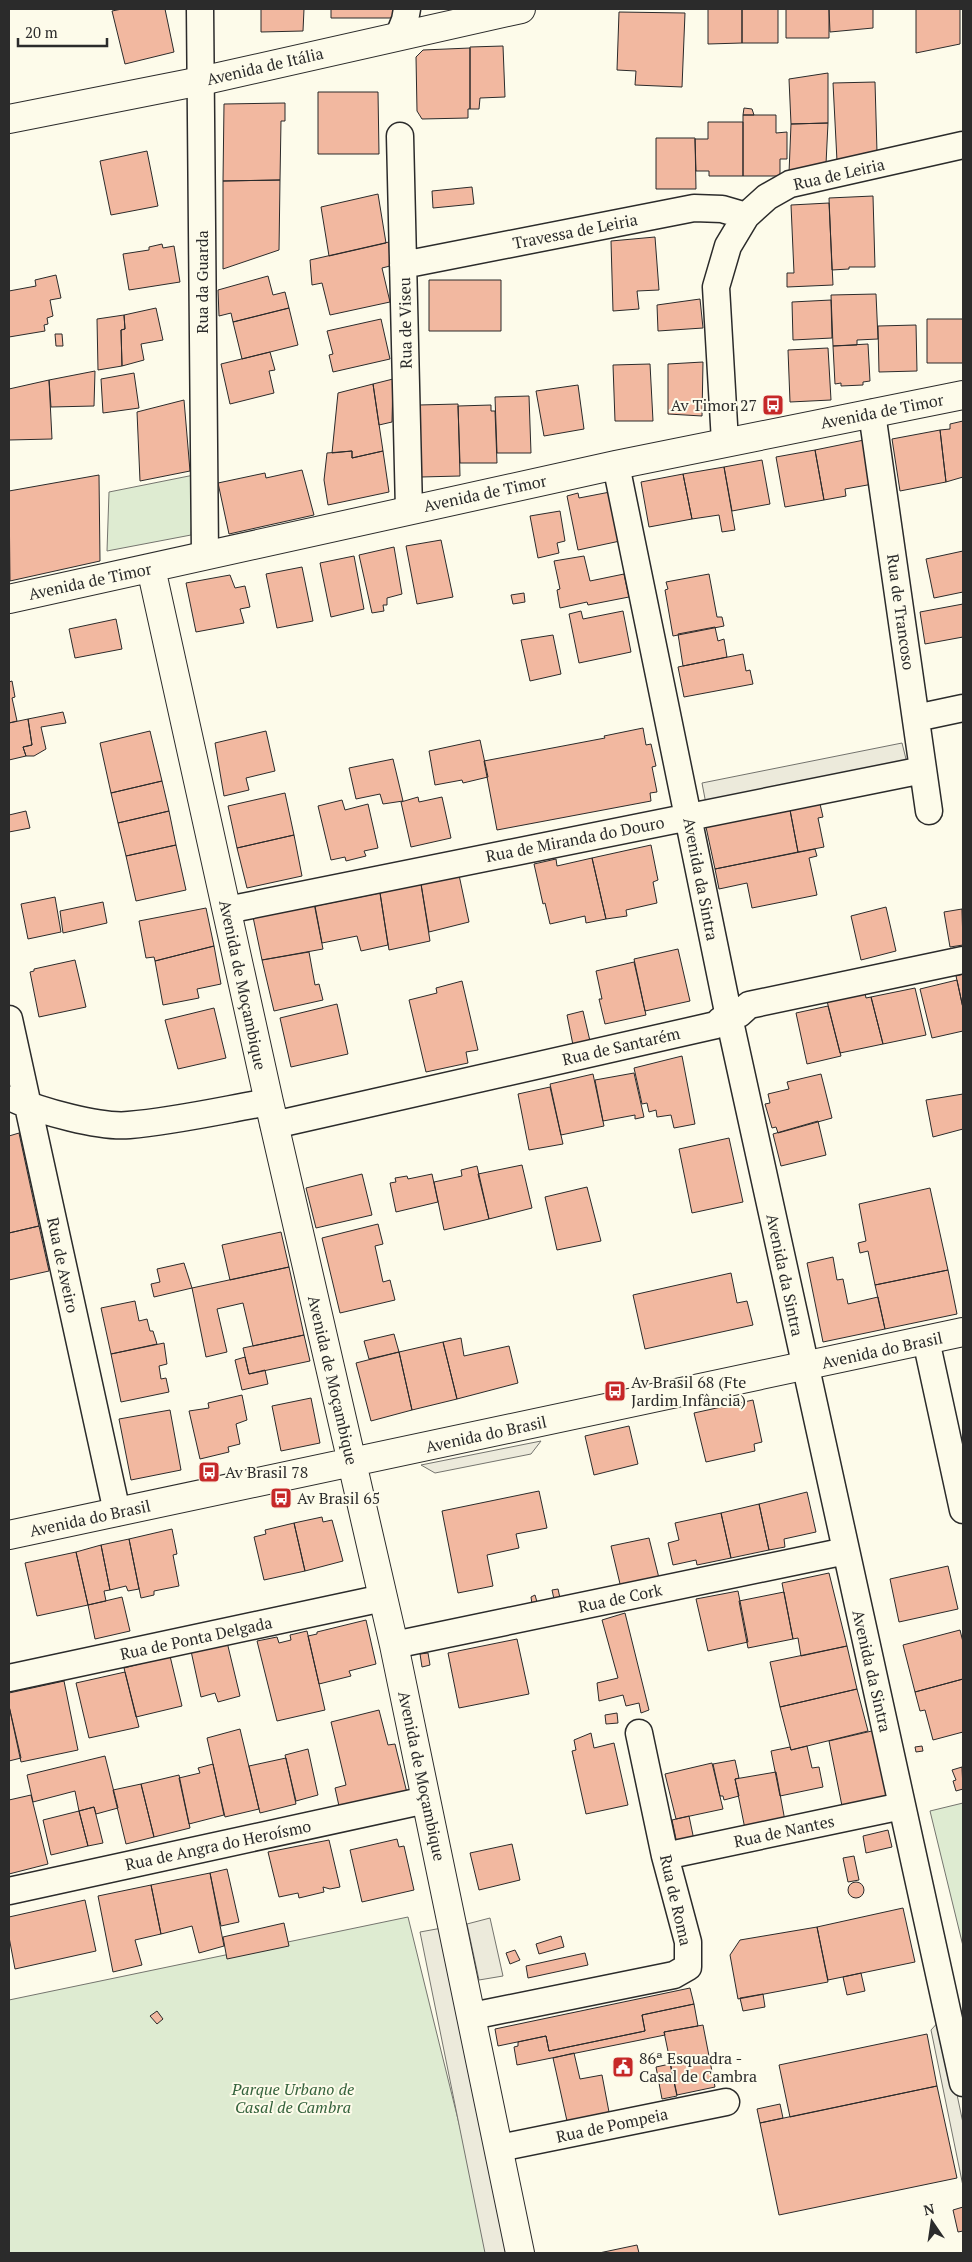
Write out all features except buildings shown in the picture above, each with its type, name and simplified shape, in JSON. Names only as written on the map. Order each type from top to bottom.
[{"type":"street","name":"Rua da Guarda","points":[[200,9],[205,555]]},
{"type":"street","points":[[399,35],[407,9]]},
{"type":"street","name":"Avenida de Itália","points":[[9,119],[201,81],[521,9]]},
{"type":"street","name":"Rua de Viseu","points":[[400,136],[409,510]]},
{"type":"street","name":"Rua de Leiria","points":[[725,442],[716,287],[728,246],[746,216],[767,197],[790,184],[963,145]]},
{"type":"street","name":"Travessa de Leiria","points":[[403,265],[694,208],[716,208],[746,216]]},
{"type":"street","name":"Avenida de Timor","points":[[9,599],[616,465],[963,396]]},
{"type":"street","name":"Rua de Trancoso","points":[[872,413],[929,811]]},
{"type":"street","name":"Avenida da Sintra","points":[[616,465],[729,1017],[802,1354],[902,1806],[957,2019],[963,2083]]},
{"type":"street","name":"Avenida de Moçambique","points":[[151,568],[272,1114],[394,1645],[520,2253]]},
{"type":"street","points":[[916,718],[963,708]]},
{"type":"street","name":"Rua de Miranda do Douro","points":[[226,910],[923,770]]},
{"type":"street","name":"Rua de Santarém","points":[[18,1101],[80,1120],[127,1126],[272,1114],[716,1025],[729,1017],[739,1014],[749,1005],[963,960]]},
{"type":"street","name":"Rua de Aveiro","points":[[9,1019],[18,1101],[117,1512]]},
{"type":"street","name":"Avenida do Brasil","points":[[9,1535],[963,1332]]},
{"type":"street","points":[[926,1340],[963,1510]]},
{"type":"street","name":"Rua de Cork","points":[[394,1645],[846,1551]]},
{"type":"street","name":"Rua de Ponta Delgada","points":[[9,1678],[383,1598]]},
{"type":"street","name":"Rua de Roma","points":[[472,2016],[674,1975],[688,1967],[688,1942],[665,1856],[639,1733]]},
{"type":"street","name":"Rua de Angra do Heroísmo","points":[[9,1890],[426,1800]]},
{"type":"street","name":"Rua de Nantes","points":[[665,1856],[902,1806]]},
{"type":"street","name":"Rua de Pompeia","points":[[499,2148],[726,2102]]},
{"type":"green space","points":[[194,475],[191,535],[107,551],[109,492]]},
{"type":"green space","points":[[963,1803],[963,1946],[930,1811]]},
{"type":"green space","name":"Parque Urbano de Casal de Cambra","points":[[408,1917],[491,2253],[9,2253],[9,2000]]},
{"type":"shaded area","points":[[902,743],[907,763],[706,804],[702,783]]},
{"type":"shaded area","points":[[541,1441],[531,1454],[435,1473],[421,1465]]},
{"type":"shaded area","points":[[490,1918],[503,1976],[479,1980],[467,1924]]},
{"type":"shaded area","points":[[442,1928],[508,2253],[485,2253],[420,1932]]},
{"type":"shaded area","points":[[941,2019],[963,2123],[963,2186],[931,2030]]},
{"type":"place","name":"Av Timor 27","points":[[773,405]]},
{"type":"place","name":"Av Brasil 68 (Fte Jardim Infância)","points":[[615,1391]]},
{"type":"place","name":"Av Brasil 78","points":[[209,1472]]},
{"type":"place","name":"Av Brasil 65","points":[[281,1498]]},
{"type":"place","name":"86ª Esquadra - Casal de Cambra","points":[[623,2067]]}]
